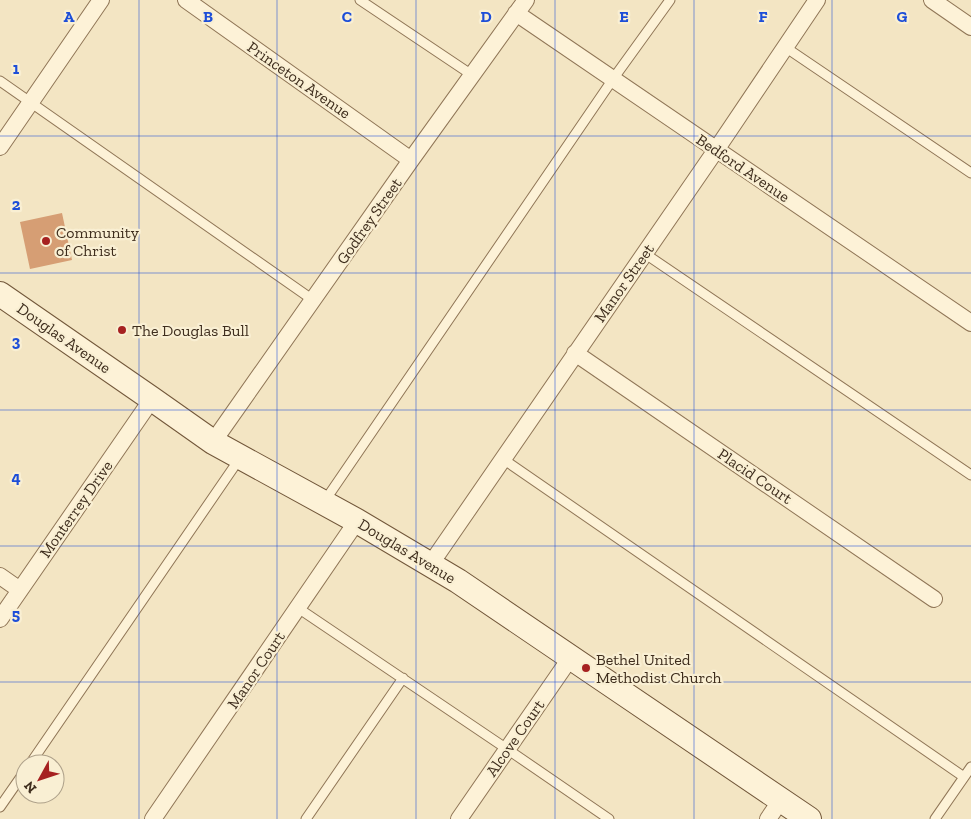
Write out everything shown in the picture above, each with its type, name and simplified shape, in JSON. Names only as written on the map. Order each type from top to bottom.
[{"type":"street","points":[[0,147],[101,0]]},
{"type":"street","name":"Princeton Avenue","points":[[186,0],[411,160]]},
{"type":"street","name":"Manor Street","points":[[430,565],[817,0]]},
{"type":"street","points":[[932,0],[971,27]]},
{"type":"street","name":"Godfrey Street","points":[[213,442],[523,3]]},
{"type":"street","name":"Bedford Avenue","points":[[523,3],[613,80],[971,323]]},
{"type":"street","name":"Douglas Avenue","points":[[0,294],[213,442],[458,581],[571,657],[775,810],[809,819]]},
{"type":"street","name":"Placid Court","points":[[575,353],[934,599]]},
{"type":"street","name":"Monterrey Drive","points":[[0,619],[152,398]]},
{"type":"street","name":"Manor Court","points":[[153,819],[357,522]]},
{"type":"street","points":[[0,576],[20,590]]},
{"type":"street","name":"Alcove Court","points":[[459,819],[571,657]]},
{"type":"lane","points":[[360,0],[472,75]]},
{"type":"lane","points":[[323,503],[670,0]]},
{"type":"lane","points":[[785,47],[971,173]]},
{"type":"lane","points":[[0,81],[313,300]]},
{"type":"lane","points":[[644,253],[971,475]]},
{"type":"lane","points":[[37,754],[240,457]]},
{"type":"lane","points":[[503,459],[964,777]]},
{"type":"lane","points":[[298,608],[508,749],[608,819]]},
{"type":"lane","points":[[306,819],[403,678]]},
{"type":"lane","points":[[935,819],[971,767]]},
{"type":"lane","points":[[0,807],[15,785]]},
{"type":"building","name":"Community of Christ","points":[[62,213],[72,260],[30,269],[20,222]]},
{"type":"place","name":"Community of Christ","points":[[46,241]]},
{"type":"place","name":"The Douglas Bull","points":[[122,330]]},
{"type":"place","name":"Bethel United Methodist Church","points":[[586,668]]}]
